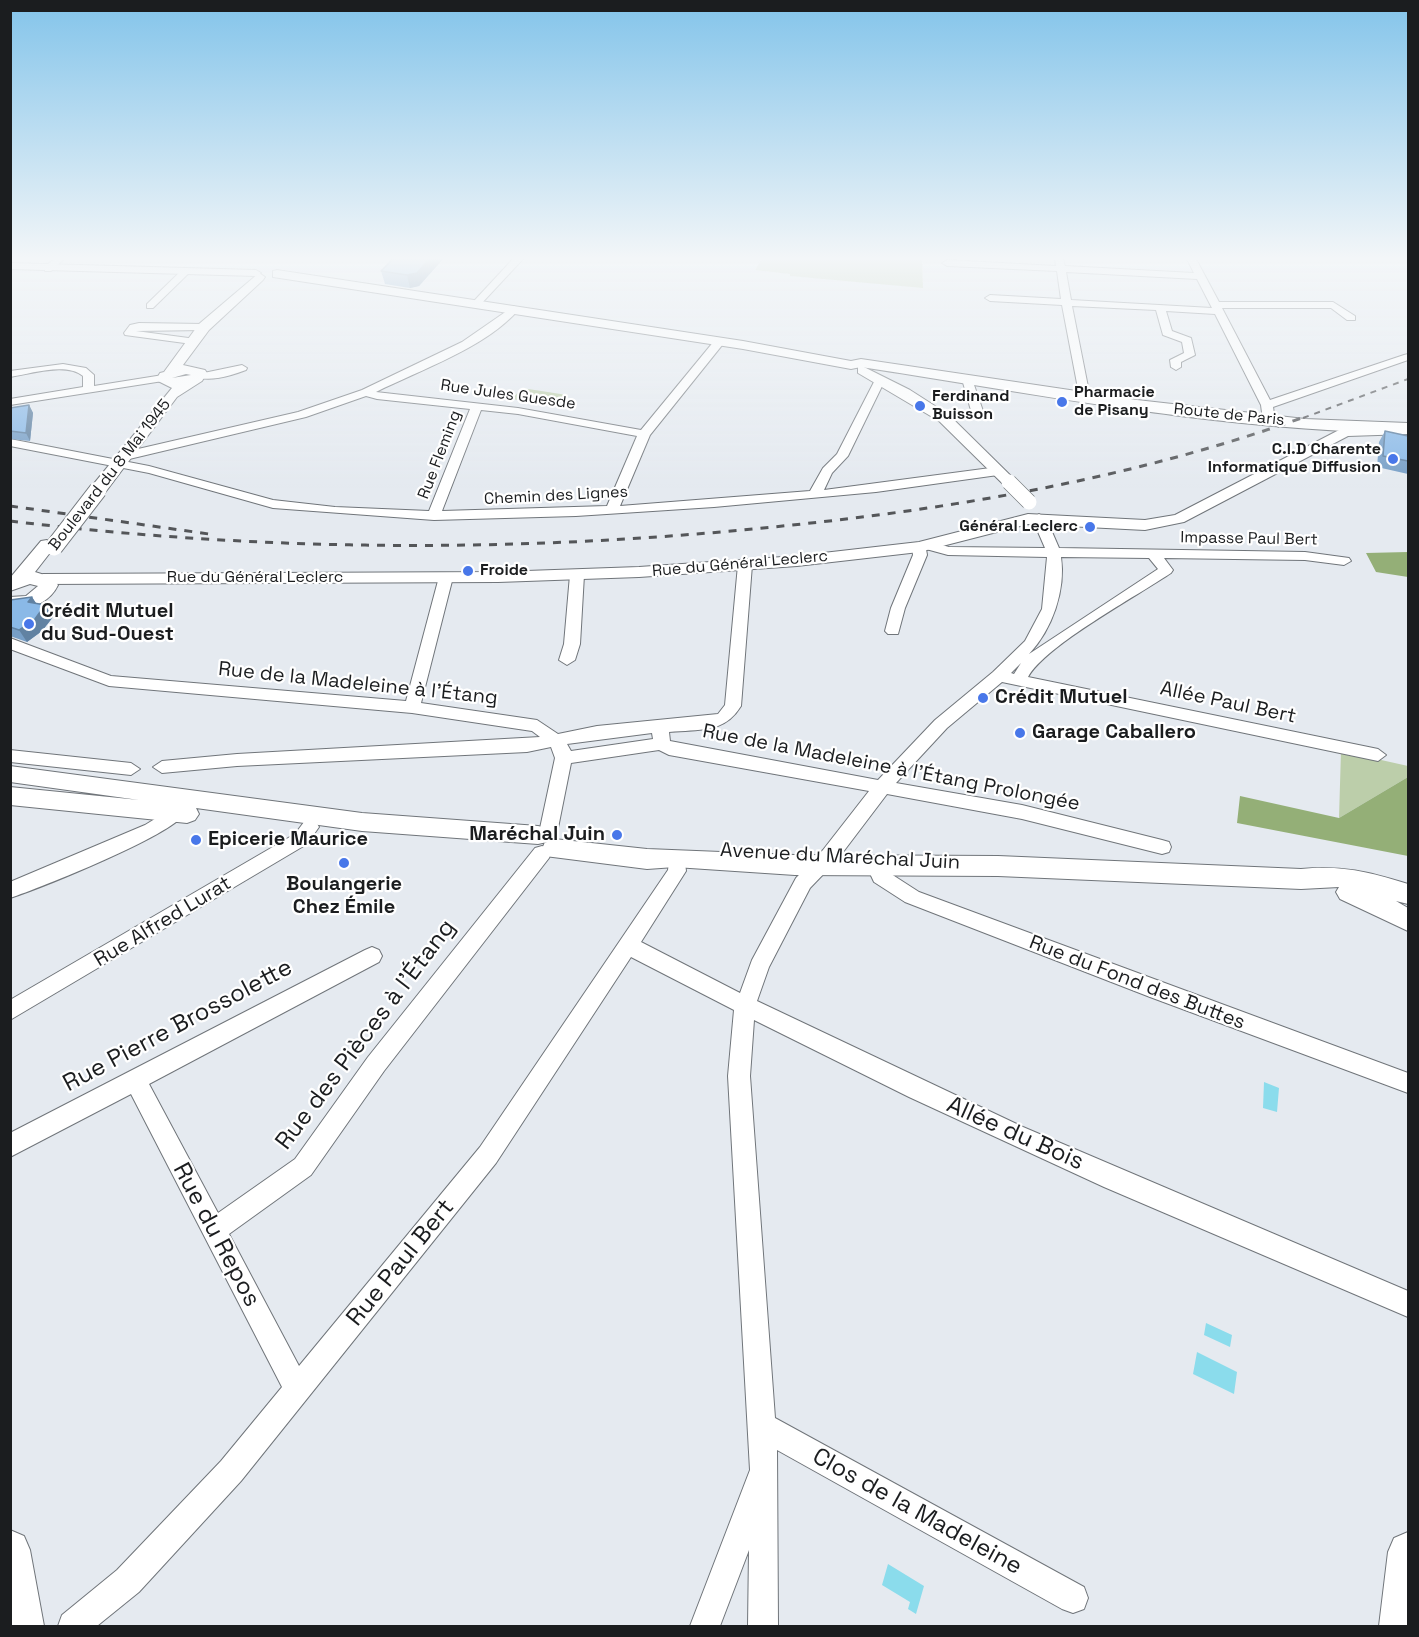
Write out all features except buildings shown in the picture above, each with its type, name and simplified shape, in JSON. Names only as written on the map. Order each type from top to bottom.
[{"type":"main road","name":"Boulevard du 8 Mai 1945","points":[[143,429],[165,392],[167,377],[197,335]]},
{"type":"main road","points":[[196,375],[187,362],[192,351],[206,335]]},
{"type":"main road","name":"Route de Paris","points":[[678,335],[860,367],[1084,397],[1268,412],[1305,424],[1346,432],[1408,430]]},
{"type":"main road","points":[[167,377],[196,375]]},
{"type":"main road","name":"Boulevard du 8 Mai 1945","points":[[42,583],[41,564],[51,546],[172,394],[196,375]]},
{"type":"main road","name":"Route de Paris","points":[[1305,424],[1408,430]]},
{"type":"main road","name":"Boulevard du 8 Mai 1945","points":[[13,581],[51,546]]},
{"type":"main road","points":[[13,581],[42,583]]},
{"type":"main road","points":[[14,605],[42,583]]},
{"type":"main road","name":"Avenue du Maréchal Juin","points":[[11,761],[181,806],[303,835],[545,842]]},
{"type":"main road","name":"Avenue du Maréchal Juin","points":[[10,785],[181,806]]},
{"type":"main road","name":"Avenue du Maréchal Juin","points":[[10,796],[181,806],[362,822],[545,842],[647,859],[678,854],[824,860],[926,859],[998,866]]},
{"type":"main road","name":"Avenue du Maréchal Juin","points":[[824,860],[876,867],[998,866],[1301,879],[1331,876],[1358,879],[1408,894]]},
{"type":"main road","name":"Avenue du Maréchal Juin","points":[[1301,879],[1374,901],[1408,920]]},
{"type":"main road","points":[[10,1550],[24,1626]]},
{"type":"main road","points":[[1399,1626],[1408,1552]]},
{"type":"street","points":[[142,335],[192,341]]},
{"type":"street","points":[[122,457],[288,419],[366,392],[480,335]]},
{"type":"street","points":[[1074,335],[1084,397]]},
{"type":"street","points":[[1174,335],[1187,340],[1190,355],[1175,360],[1176,367]]},
{"type":"street","points":[[1230,335],[1268,412],[1408,357]]},
{"type":"street","points":[[612,510],[644,434],[719,342]]},
{"type":"street","points":[[10,374],[64,367],[78,368],[89,375],[88,389]]},
{"type":"street","points":[[763,1626],[764,1470],[739,1077],[745,1007],[759,966],[803,882],[824,860],[884,785],[941,724],[999,675],[1030,644],[1042,625],[1053,587],[1053,552],[1029,502],[944,418],[860,367]]},
{"type":"street","points":[[196,375],[229,373],[242,368]]},
{"type":"street","points":[[10,402],[167,377]]},
{"type":"street","points":[[815,494],[826,471],[842,456],[880,380]]},
{"type":"street","points":[[967,380],[978,414]]},
{"type":"street","name":"Rue Jules Guesde","points":[[366,392],[377,396],[477,406],[567,419],[644,434]]},
{"type":"street","name":"Rue Fleming","points":[[434,516],[477,406]]},
{"type":"street","name":"Rue du Général Leclerc","points":[[42,583],[108,579],[577,575],[745,565],[923,546],[988,529],[1041,524],[1137,525],[1179,519],[1320,443],[1346,432]]},
{"type":"street","name":"Chemin des Lignes","points":[[10,442],[77,455],[122,457],[231,494],[286,506],[434,516],[612,510],[815,494],[998,471]]},
{"type":"street","points":[[893,631],[898,608],[923,546]]},
{"type":"street","name":"Impasse Paul Bert","points":[[923,546],[948,550],[1305,556],[1344,561]]},
{"type":"street","name":"Impasse Paul Bert","points":[[1019,679],[1029,662],[1049,646],[1166,570],[1153,555]]},
{"type":"street","points":[[564,758],[716,722],[730,713],[733,706],[740,639],[745,565]]},
{"type":"street","points":[[567,660],[572,644],[577,575]]},
{"type":"street","points":[[412,707],[446,577]]},
{"type":"street","name":"Rue de la Madeleine à l'Étang","points":[[14,650],[109,681],[412,707],[537,726],[555,740]]},
{"type":"street","name":"Allée Paul Bert","points":[[999,675],[1378,755]]},
{"type":"street","points":[[162,767],[260,759],[527,746],[597,732],[661,736]]},
{"type":"street","name":"Rue de la Madeleine à l'Étang Prolongée","points":[[661,736],[680,751],[884,785],[1022,812],[1162,847]]},
{"type":"street","points":[[545,842],[564,758],[562,749],[555,740]]},
{"type":"street","points":[[11,761],[131,769]]},
{"type":"street","points":[[10,890],[151,830],[181,806]]},
{"type":"street","name":"Rue Alfred Lurat","points":[[10,1011],[303,835]]},
{"type":"street","name":"Rue des Pièces à l'Étang","points":[[214,1230],[303,1167],[376,1064],[545,842]]},
{"type":"street","name":"Rue Paul Bert","points":[[73,1626],[128,1581],[231,1471],[488,1155],[677,871],[678,854]]},
{"type":"street","name":"Rue du Fond des Buttes","points":[[876,867],[881,877],[912,897],[1146,987],[1408,1083]]},
{"type":"street","name":"Allée du Bois","points":[[629,946],[745,1007],[971,1115],[1408,1304]]},
{"type":"street","name":"Rue Pierre Brossolette","points":[[10,1146],[372,956]]},
{"type":"street","name":"Rue du Repos","points":[[135,1079],[298,1391]]},
{"type":"street","name":"Clos de la Madeleine","points":[[761,1426],[1073,1598]]},
{"type":"street","points":[[705,1626],[764,1470]]},
{"type":"green space","points":[[522,388],[567,395],[557,406],[512,399]]},
{"type":"green space","points":[[1408,552],[1408,577],[1376,572],[1366,553]]},
{"type":"green space","points":[[1341,751],[1408,766],[1408,777],[1339,818]]},
{"type":"green space","points":[[1408,777],[1408,856],[1237,823],[1240,796],[1339,818]]},
{"type":"water","points":[[1264,1082],[1279,1088],[1277,1112],[1263,1108]]},
{"type":"water","points":[[1206,1323],[1232,1335],[1230,1347],[1204,1335]]},
{"type":"water","points":[[1197,1352],[1237,1372],[1234,1394],[1193,1374]]},
{"type":"water","points":[[888,1564],[924,1586],[916,1614],[908,1609],[910,1602],[882,1585]]},
{"type":"railway","points":[[1303,418],[1408,379]]},
{"type":"railway","points":[[10,521],[201,539],[391,545],[486,545],[677,535],[841,520],[1044,488],[1177,457],[1307,416]]},
{"type":"railway","points":[[10,506],[209,534]]},
{"type":"place","name":"Pharmacie de Pisany","points":[[1062,402]]},
{"type":"place","name":"Ferdinand Buisson","points":[[920,406]]},
{"type":"place","name":"C.I.D Charente Informatique Diffusion","points":[[1393,459]]},
{"type":"place","name":"Général Leclerc","points":[[1090,527]]},
{"type":"place","name":"Froide","points":[[468,571]]},
{"type":"place","name":"Crédit Mutuel du Sud-Ouest","points":[[29,624]]},
{"type":"place","name":"Crédit Mutuel","points":[[983,698]]},
{"type":"place","name":"Garage Caballero","points":[[1020,733]]},
{"type":"place","name":"Maréchal Juin","points":[[617,835]]},
{"type":"place","name":"Epicerie Maurice","points":[[196,840]]},
{"type":"place","name":"Boulangerie Chez Émile","points":[[344,863]]}]
